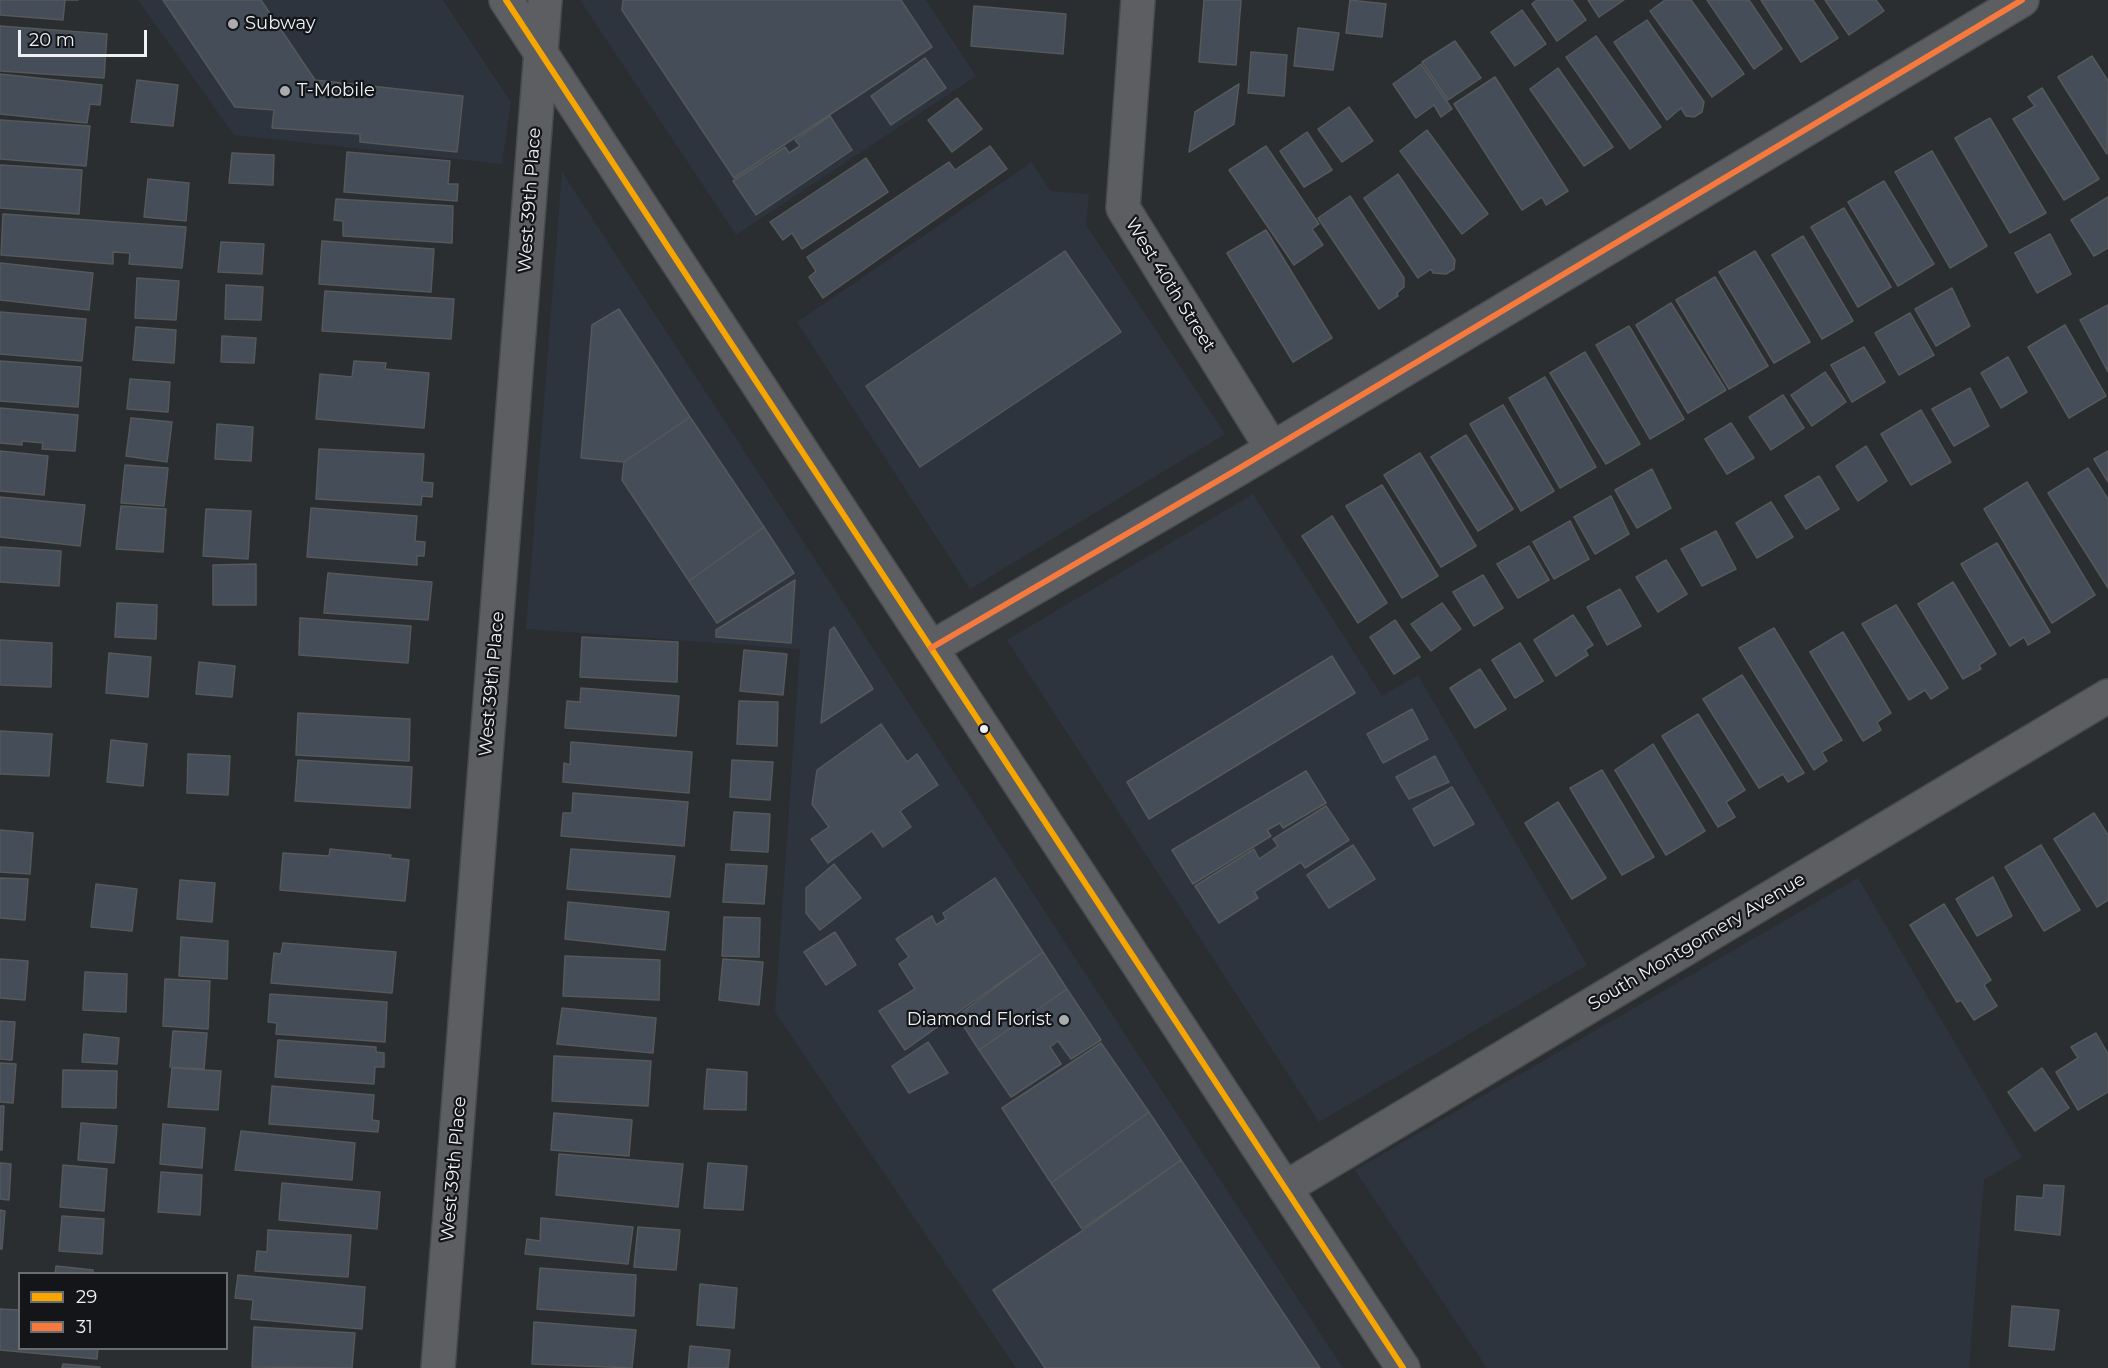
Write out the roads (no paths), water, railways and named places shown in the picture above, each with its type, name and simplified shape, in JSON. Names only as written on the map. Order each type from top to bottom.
[{"type":"street","points":[[506,0],[1403,1368]]},
{"type":"street","name":"West 39th Place","points":[[438,1368],[545,0]]},
{"type":"street","name":"West 40th Street","points":[[1138,0],[1123,208],[1271,447]]},
{"type":"street","points":[[931,648],[2022,0]]},
{"type":"street","name":"South Montgomery Avenue","points":[[1285,1188],[2108,696]]},
{"type":"place","name":"Subway","points":[[233,24]]},
{"type":"place","name":"T-Mobile","points":[[285,91]]},
{"type":"place","name":"Diamond Florist","points":[[1064,1020]]}]
